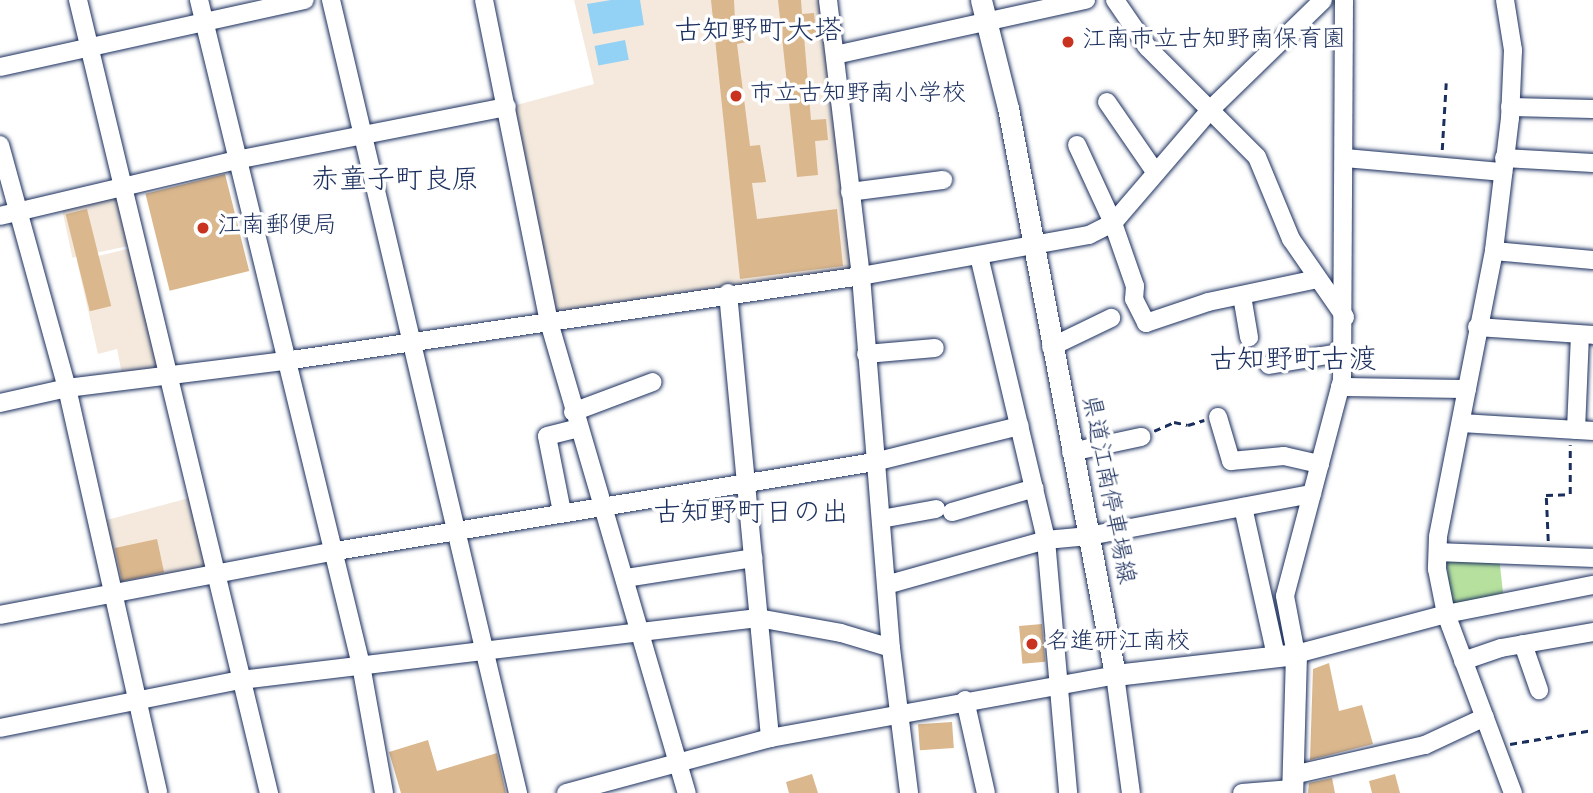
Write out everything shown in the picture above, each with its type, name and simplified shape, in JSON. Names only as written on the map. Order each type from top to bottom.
[{"type":"main road","name":"県道江南停車場線","points":[[981,0],[1008,108],[1115,676]]},
{"type":"main road","points":[[1115,676],[1286,655],[1292,786]]},
{"type":"street","points":[[78,0],[269,793]]},
{"type":"street","points":[[199,0],[330,552],[361,665],[384,793]]},
{"type":"street","points":[[0,68],[90,45],[305,0]]},
{"type":"street","points":[[331,0],[518,793]]},
{"type":"street","points":[[484,0],[549,322],[576,420],[680,761],[687,793]]},
{"type":"street","points":[[828,0],[861,276],[891,648],[909,793]]},
{"type":"street","points":[[835,55],[1086,0]]},
{"type":"street","points":[[1115,0],[1148,48],[1211,108],[1257,157],[1291,239],[1345,317]]},
{"type":"street","points":[[0,403],[67,388],[285,361],[728,293],[861,276],[1089,235],[1113,223],[1211,108],[1323,0]]},
{"type":"street","points":[[1286,655],[1285,596],[1340,387],[1345,317],[1344,0]]},
{"type":"street","points":[[1505,0],[1513,50],[1510,107],[1494,251],[1477,327],[1438,552],[1446,614],[1513,793]]},
{"type":"street","points":[[1107,102],[1156,173]]},
{"type":"street","points":[[8,213],[236,160],[364,138],[507,107]]},
{"type":"street","points":[[1510,107],[1593,109]]},
{"type":"street","points":[[0,145],[8,213],[67,388],[110,592],[158,793]]},
{"type":"street","points":[[1077,145],[1113,223],[1135,286],[1134,299],[1146,323],[1242,296],[1317,279]]},
{"type":"street","points":[[1345,158],[1440,167],[1593,163]]},
{"type":"street","points":[[850,192],[943,180]]},
{"type":"street","points":[[1494,251],[1593,260]]},
{"type":"street","points":[[979,256],[1046,540],[1068,793]]},
{"type":"street","points":[[728,293],[770,738]]},
{"type":"street","points":[[1242,296],[1249,337]]},
{"type":"street","points":[[1051,347],[1111,318]]},
{"type":"street","points":[[1462,424],[1579,430],[1587,335],[1477,327]]},
{"type":"street","points":[[866,354],[935,348]]},
{"type":"street","points":[[1269,365],[1343,352]]},
{"type":"street","points":[[562,512],[547,436],[653,382]]},
{"type":"street","points":[[1340,387],[1467,389]]},
{"type":"street","points":[[1218,417],[1231,461],[1284,456],[1320,464]]},
{"type":"street","points":[[0,615],[110,592],[215,577],[330,552],[455,530],[874,462],[1020,426]]},
{"type":"street","points":[[1071,452],[1141,437]]},
{"type":"street","points":[[881,519],[944,511],[1035,488]]},
{"type":"street","points":[[886,585],[1046,540],[1089,536],[1312,494]]},
{"type":"street","points":[[1242,507],[1286,655]]},
{"type":"street","points":[[1438,552],[1593,558]]},
{"type":"street","points":[[626,578],[753,558]]},
{"type":"street","points":[[1286,655],[1446,614],[1593,585]]},
{"type":"street","points":[[0,728],[240,680],[485,653],[758,618],[841,633],[891,648]]},
{"type":"street","points":[[1463,660],[1523,644],[1593,632]]},
{"type":"street","points":[[1523,644],[1539,690]]},
{"type":"street","points":[[566,793],[770,738],[965,699],[1115,676],[1131,793]]},
{"type":"street","points":[[965,699],[986,793]]},
{"type":"street","points":[[1242,793],[1292,786],[1425,744],[1485,717]]},
{"type":"path","points":[[1440,167],[1446,83]]},
{"type":"path","points":[[1141,437],[1174,422],[1188,425],[1218,417]]},
{"type":"path","points":[[1549,555],[1546,495],[1570,494],[1579,430]]},
{"type":"path","points":[[1496,747],[1593,730]]},
{"type":"shaded area","points":[[574,0],[820,0],[852,268],[555,314],[513,106],[594,84]]},
{"type":"shaded area","points":[[122,188],[134,245],[72,258],[60,201]]},
{"type":"shaded area","points":[[136,247],[167,373],[123,379],[117,349],[98,354],[77,261]]},
{"type":"shaded area","points":[[189,498],[209,574],[118,599],[97,523]]},
{"type":"green space","points":[[1446,556],[1499,556],[1503,593],[1451,606]]},
{"type":"water","points":[[611,0],[640,0],[644,25],[593,34],[587,4]]},
{"type":"water","points":[[625,40],[629,60],[598,66],[595,46]]},
{"type":"building","points":[[711,0],[734,0],[735,21],[747,21],[747,42],[737,44],[750,146],[760,145],[766,182],[752,183],[757,219],[837,209],[843,266],[740,279]]},
{"type":"building","points":[[778,0],[801,0],[802,14],[814,13],[816,33],[804,36],[811,120],[826,119],[828,140],[815,141],[818,175],[797,177]]},
{"type":"building","points":[[225,174],[249,271],[170,291],[145,194]]},
{"type":"building","points":[[87,209],[111,306],[90,311],[66,214]]},
{"type":"building","points":[[157,539],[164,572],[122,581],[115,548]]},
{"type":"building","name":"名進研江南校","points":[[1042,624],[1045,662],[1022,664],[1019,626]]},
{"type":"building","points":[[1329,663],[1339,711],[1362,705],[1373,744],[1310,760],[1313,669]]},
{"type":"building","points":[[952,722],[954,748],[920,750],[918,724]]},
{"type":"building","points":[[428,740],[437,771],[497,753],[506,793],[401,793],[389,752]]},
{"type":"building","points":[[812,774],[818,793],[789,793],[786,782]]},
{"type":"building","points":[[1395,774],[1400,793],[1372,793],[1369,781]]},
{"type":"building","points":[[1332,778],[1335,793],[1308,793],[1309,783]]},
{"type":"place","name":"江南市立古知野南保育園","points":[[1068,42]]},
{"type":"place","name":"市立古知野南小学校","points":[[736,96]]},
{"type":"place","name":"江南郵便局","points":[[203,228]]},
{"type":"place","name":"名進研江南校","points":[[1032,644]]},
{"type":"district","name":"古知野町大塔","points":[[758,34]]},
{"type":"district","name":"赤童子町良原","points":[[395,183]]},
{"type":"district","name":"古知野町古渡","points":[[1293,363]]},
{"type":"district","name":"古知野町日の出","points":[[751,516]]}]
